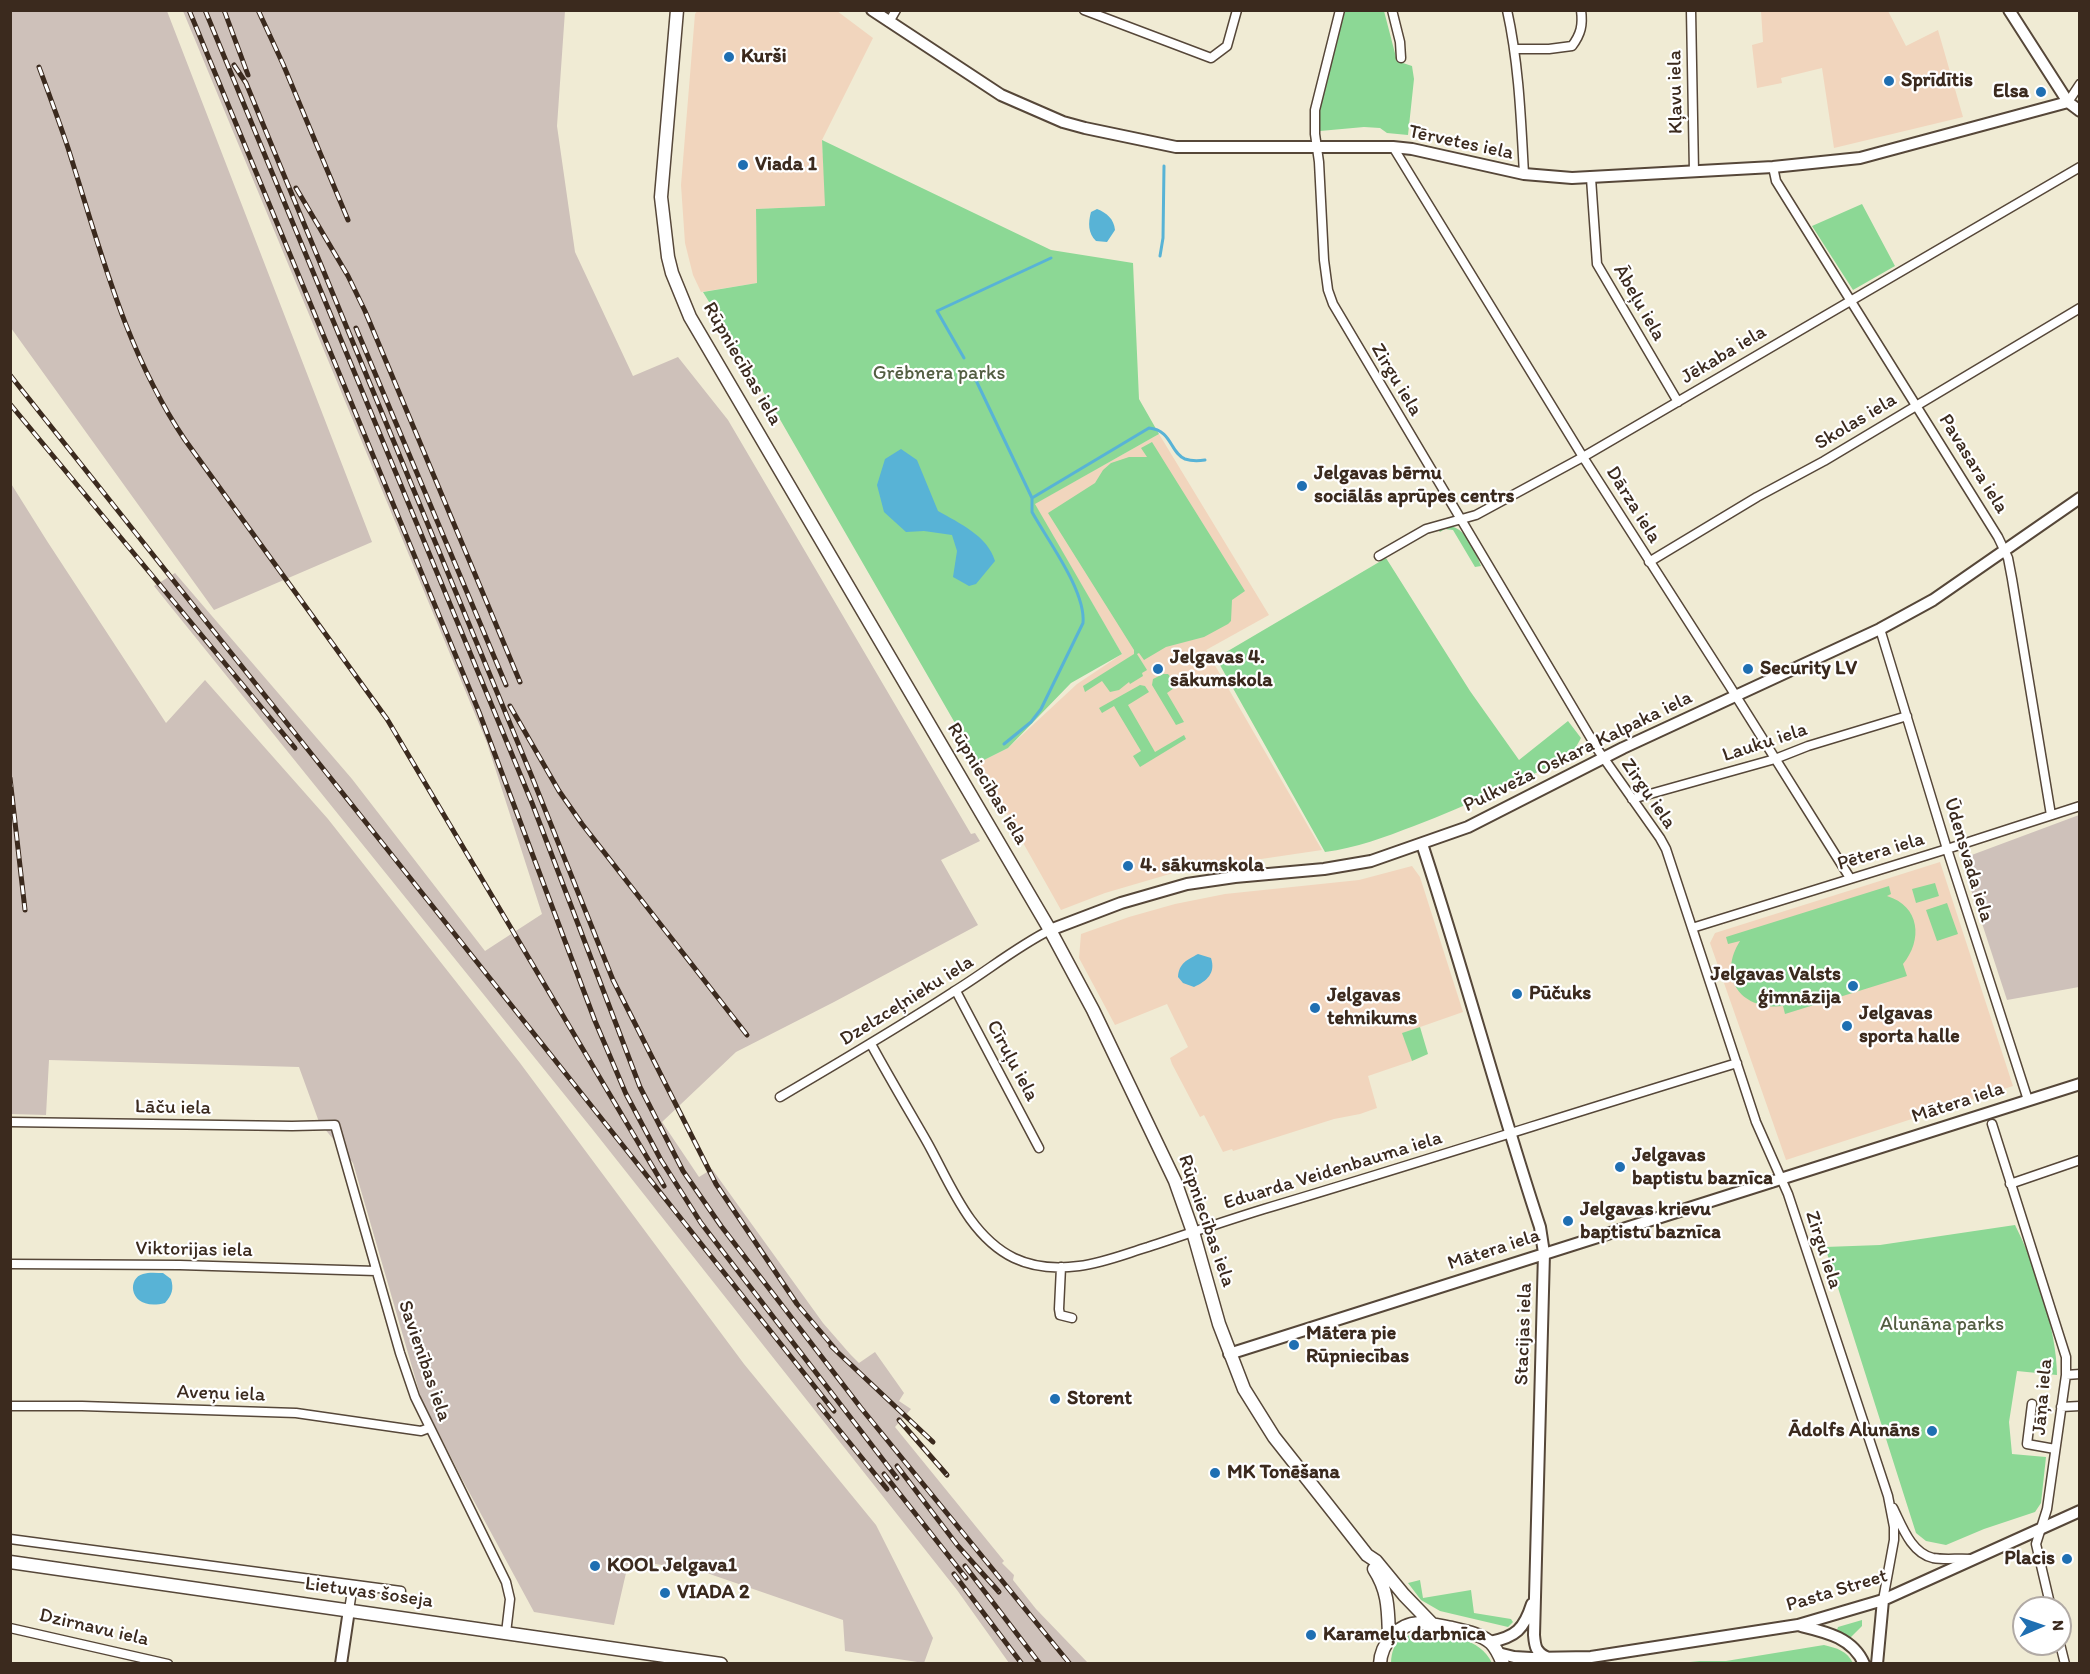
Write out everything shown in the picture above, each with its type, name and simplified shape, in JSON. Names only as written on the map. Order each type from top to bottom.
[{"type":"main road","name":"Rūpniecības iela","points":[[677,10],[662,197],[668,257],[678,290],[690,317],[1050,930],[1093,1010],[1175,1181],[1193,1232],[1229,1354],[1244,1389],[1269,1429],[1367,1555],[1383,1583],[1387,1601],[1389,1637],[1379,1662]]},
{"type":"main road","name":"Rūpniecības iela","points":[[1367,1555],[1376,1561],[1433,1625]]},
{"type":"main road","name":"Lietuvas šoseja","points":[[10,1562],[721,1664]]},
{"type":"main road","points":[[1389,1637],[1409,1625],[1420,1623],[1470,1632],[1497,1653]]},
{"type":"street","name":"Tērvetes iela","points":[[872,10],[1001,95],[1063,122],[1176,147],[1393,147],[1412,149],[1524,174],[1592,178],[1773,167],[1860,158],[2068,102]]},
{"type":"street","points":[[889,22],[896,10]]},
{"type":"street","points":[[1084,10],[1210,58],[1227,46],[1237,10]]},
{"type":"street","name":"Zirgu iela","points":[[1340,10],[1315,110],[1325,274],[1333,304],[1603,757],[1666,849],[1756,1122],[1782,1177],[1888,1497],[1894,1540],[1883,1600]]},
{"type":"street","points":[[1392,10],[1400,42],[1401,58]]},
{"type":"street","points":[[1507,10],[1514,49],[1524,174]]},
{"type":"street","points":[[1514,49],[1549,49],[1572,46],[1580,35],[1581,10]]},
{"type":"street","name":"Kļavu iela","points":[[1691,10],[1694,172]]},
{"type":"street","points":[[2009,10],[2068,102],[2079,111]]},
{"type":"street","points":[[2068,102],[2079,84]]},
{"type":"street","name":"Dārza iela","points":[[1393,147],[1583,457],[1850,878]]},
{"type":"street","name":"Pavasara iela","points":[[1773,167],[1776,181],[1917,404],[2005,551],[2012,579],[2051,815]]},
{"type":"street","name":"Jēkaba iela","points":[[1379,556],[1426,529],[1476,515],[1583,457],[2079,167]]},
{"type":"street","name":"Ābeļu iela","points":[[1592,178],[1597,264],[1677,402]]},
{"type":"street","name":"Skolas iela","points":[[1649,562],[1757,497],[1824,461],[2079,308]]},
{"type":"street","name":"Pulkveža Oskara Kalpaka iela","points":[[1050,930],[1112,906],[1187,884],[1358,863],[1422,844],[1468,827],[1603,757],[1880,629],[1932,600],[2079,498]]},
{"type":"street","name":"Ūdensvada iela","points":[[1880,629],[1947,849],[2028,1100]]},
{"type":"street","name":"Lauku iela","points":[[1632,799],[1775,759],[1808,746],[1907,716]]},
{"type":"street","name":"Pētera iela","points":[[1692,928],[2079,806]]},
{"type":"street","name":"Stacijas iela","points":[[1422,844],[1540,1227],[1544,1253],[1534,1595],[1535,1647],[1546,1657]]},
{"type":"street","name":"Dzelzceļnieku iela","points":[[780,1097],[871,1044],[1050,930]]},
{"type":"street","name":"Cīruļu iela","points":[[956,991],[1039,1148]]},
{"type":"street","name":"Eduarda Veidenbauma iela","points":[[871,1044],[951,1189],[978,1229],[994,1245],[1026,1263],[1060,1267],[1104,1261],[1737,1063]]},
{"type":"street","name":"Mātera iela","points":[[1229,1354],[2079,1084]]},
{"type":"street","name":"Lāču iela","points":[[10,1122],[335,1125]]},
{"type":"street","name":"Jāņa iela","points":[[1992,1124],[2066,1357],[2066,1375],[2047,1509],[2036,1545],[2048,1596]]},
{"type":"street","name":"Savienības iela","points":[[335,1125],[407,1375],[429,1428],[507,1582],[510,1599],[506,1632]]},
{"type":"street","points":[[2010,1184],[2079,1160]]},
{"type":"street","name":"Viktorijas iela","points":[[10,1264],[180,1265],[376,1271]]},
{"type":"street","points":[[1060,1267],[1060,1315],[1072,1318]]},
{"type":"street","points":[[2066,1375],[2079,1374]]},
{"type":"street","points":[[2032,1404],[2027,1444],[2055,1449]]},
{"type":"street","name":"Aveņu iela","points":[[10,1406],[296,1413],[422,1431],[429,1428]]},
{"type":"street","points":[[2061,1407],[2079,1406]]},
{"type":"street","points":[[1888,1497],[1908,1537],[1924,1554],[1933,1558],[1975,1559]]},
{"type":"street","name":"Pasta Street","points":[[1497,1653],[1514,1657],[1592,1657],[1798,1625],[1883,1600],[2079,1511]]},
{"type":"street","points":[[10,1539],[401,1591]]},
{"type":"street","points":[[341,1664],[353,1585]]},
{"type":"street","points":[[1497,1653],[1504,1640],[1520,1630],[1527,1620],[1534,1595]]},
{"type":"street","points":[[1878,1664],[1883,1600]]},
{"type":"street","points":[[1798,1625],[1839,1637],[1861,1655],[1864,1664]]},
{"type":"street","name":"Dzirnavu iela","points":[[10,1628],[168,1664]]},
{"type":"street","name":"Pasta Street","points":[[1572,1664],[1592,1657]]},
{"type":"shaded area","points":[[698,10],[837,11],[873,38],[822,140],[826,206],[756,209],[758,283],[701,292],[693,275],[685,243],[681,185],[695,14]]},
{"type":"shaded area","points":[[10,11],[167,11],[372,542],[214,610],[11,328]]},
{"type":"shaded area","points":[[183,11],[565,11],[557,126],[575,252],[633,376],[678,357],[728,420],[971,834],[975,833],[980,841],[941,860],[978,925],[736,1052],[662,1122],[699,1177],[712,1169],[823,1323],[850,1354],[859,1363],[875,1352],[904,1393],[899,1401],[911,1409],[895,1427],[1004,1561],[1002,1563],[1014,1575],[1013,1580],[1036,1609],[1088,1663],[1009,1663],[957,1590],[593,1130],[154,586],[175,573],[352,779],[485,951],[542,914],[487,743]]},
{"type":"shaded area","name":"Sprīdītis","points":[[1761,11],[1888,11],[1906,46],[1938,30],[1963,117],[1834,148],[1822,68],[1781,78],[1782,83],[1757,88],[1752,45],[1763,42]]},
{"type":"shaded area","name":"Jelgavas 4. sākumskola","points":[[1159,434],[1269,615],[1206,650],[1322,850],[1180,871],[1105,893],[1061,910],[978,763],[1008,748],[1077,684],[1122,654],[1034,504]]},
{"type":"shaded area","points":[[10,482],[166,723],[205,680],[328,819],[520,1063],[744,1364],[876,1525],[933,1638],[924,1663],[845,1651],[843,1620],[701,1571],[629,1560],[614,1625],[534,1612],[421,1398],[353,1163],[319,1122],[299,1067],[49,1060],[46,1115],[11,1114]]},
{"type":"shaded area","points":[[2079,815],[2079,987],[2007,1000],[1961,859]]},
{"type":"shaded area","name":"Jelgavas Valsts ģimnāzija","points":[[1940,862],[2013,1086],[1786,1160],[1710,943],[1715,933]]},
{"type":"shaded area","name":"Jelgavas tehnikums","points":[[1412,866],[1420,877],[1463,1012],[1403,1033],[1412,1061],[1368,1076],[1377,1108],[1233,1151],[1232,1149],[1223,1152],[1204,1115],[1200,1117],[1172,1064],[1170,1058],[1188,1047],[1167,1004],[1115,1025],[1079,958],[1081,934],[1175,904],[1225,894],[1359,880]]},
{"type":"green space","points":[[1345,11],[1384,11],[1397,61],[1412,66],[1414,79],[1408,135],[1387,133],[1380,128],[1364,127],[1320,131],[1320,105]]},
{"type":"green space","name":"Grēbnera parks","points":[[822,140],[1051,250],[1133,263],[1139,399],[1159,434],[1035,504],[1122,654],[1071,683],[1008,748],[978,763],[778,416],[703,292],[757,283],[756,209],[825,206]]},
{"type":"green space","points":[[1862,204],[1895,266],[1853,290],[1812,226]]},
{"type":"green space","points":[[1152,442],[1245,591],[1232,600],[1231,621],[1228,624],[1204,637],[1166,647],[1144,660],[1139,653],[1137,654],[1147,670],[1142,673],[1143,676],[1130,684],[1129,682],[1119,690],[1110,692],[1102,681],[1085,692],[1083,686],[1134,654],[1134,650],[1048,513],[1095,483],[1103,470],[1111,463],[1129,457],[1147,457],[1141,448]]},
{"type":"green space","points":[[1448,526],[1460,530],[1465,535],[1481,566],[1475,567],[1453,530],[1445,529],[1440,532],[1437,529]]},
{"type":"green space","points":[[1386,558],[1470,691],[1519,760],[1568,721],[1581,738],[1575,754],[1475,801],[1381,838],[1325,852],[1216,658]]},
{"type":"green space","points":[[1168,674],[1177,686],[1167,693],[1184,722],[1176,725],[1152,685],[1153,679]]},
{"type":"green space","points":[[1140,685],[1145,686],[1149,692],[1128,705],[1155,752],[1184,735],[1186,739],[1140,767],[1133,756],[1141,751],[1114,706],[1102,713],[1099,708]]},
{"type":"green space","points":[[1935,883],[1939,896],[1916,903],[1912,889]]},
{"type":"green space","points":[[1889,886],[1891,894],[1887,896],[1906,907],[1915,925],[1914,945],[1903,964],[1907,976],[1785,1014],[1783,1006],[1755,1003],[1737,989],[1732,979],[1731,967],[1740,941],[1728,944],[1726,937]]},
{"type":"green space","points":[[1947,903],[1958,934],[1937,941],[1926,910]]},
{"type":"green space","points":[[1420,1027],[1428,1054],[1412,1061],[1402,1033]]},
{"type":"green space","name":"Alunāna parks","points":[[2015,1225],[2044,1298],[2056,1358],[2057,1375],[2017,1371],[2009,1422],[2012,1454],[2046,1457],[2041,1503],[2035,1512],[1946,1545],[1926,1541],[1916,1533],[1825,1247],[1880,1245]]},
{"type":"green space","points":[[1420,1580],[1423,1598],[1471,1590],[1474,1613],[1511,1619],[1513,1622],[1508,1627],[1440,1611],[1421,1600],[1408,1583]]},
{"type":"green space","points":[[1862,1620],[1862,1626],[1850,1638],[1837,1630],[1838,1627]]},
{"type":"green space","points":[[1424,1632],[1472,1643],[1487,1654],[1492,1663],[1391,1663],[1394,1649],[1400,1640]]},
{"type":"green space","points":[[1824,1645],[1841,1651],[1853,1663],[1679,1663],[1726,1661]]},
{"type":"water","points":[[1097,209],[1109,217],[1114,226],[1115,230],[1107,242],[1096,241],[1090,231],[1091,212]]},
{"type":"water","points":[[901,449],[917,460],[938,511],[972,531],[991,552],[995,561],[976,584],[969,586],[953,577],[957,551],[952,535],[924,531],[906,532],[884,512],[877,485],[885,459]]},
{"type":"water","points":[[1198,954],[1211,958],[1212,968],[1209,976],[1194,987],[1183,983],[1178,977],[1182,965]]},
{"type":"water","points":[[163,1273],[171,1279],[172,1286],[171,1295],[165,1303],[153,1305],[138,1299],[134,1293],[134,1281],[143,1274]]},
{"type":"waterway","points":[[1160,256],[1163,238],[1164,166]]},
{"type":"waterway","points":[[964,358],[937,311],[1051,258]]},
{"type":"waterway","points":[[973,374],[1032,498]]},
{"type":"waterway","points":[[1004,744],[1031,722],[1041,709],[1083,623],[1079,596],[1065,566],[1032,512],[1032,498],[1149,428],[1167,437],[1176,452],[1185,459],[1205,460]]},
{"type":"railway","points":[[189,10],[479,712],[595,1021],[626,1094],[661,1160],[701,1223],[897,1478]]},
{"type":"railway","points":[[205,10],[532,803],[640,1087],[683,1171],[721,1226],[861,1408],[1070,1664]]},
{"type":"railway","points":[[224,10],[248,75]]},
{"type":"railway","points":[[258,10],[348,220]]},
{"type":"railway","points":[[234,65],[246,83],[532,777],[613,980],[716,1184],[797,1304],[836,1350]]},
{"type":"railway","points":[[39,67],[68,148],[116,298],[130,335],[164,406],[185,440],[387,719],[664,1186]]},
{"type":"railway","points":[[296,188],[348,276],[365,311],[520,682]]},
{"type":"railway","points":[[356,328],[506,685]]},
{"type":"railway","points":[[10,375],[834,1411]]},
{"type":"railway","points":[[10,404],[295,748]]},
{"type":"railway","points":[[510,706],[559,791],[582,824],[747,1035]]},
{"type":"railway","points":[[10,778],[25,910]]},
{"type":"railway","points":[[831,1346],[933,1442]]},
{"type":"railway","points":[[819,1405],[887,1489]]},
{"type":"railway","points":[[899,1420],[947,1475]]},
{"type":"railway","points":[[897,1466],[958,1546],[999,1592]]},
{"type":"railway","points":[[884,1474],[966,1578]]},
{"type":"railway","points":[[965,1566],[1040,1664]]},
{"type":"railway","points":[[954,1574],[1022,1664]]},
{"type":"place","name":"Kurši","points":[[729,57]]},
{"type":"place","name":"Sprīdītis","points":[[1889,81]]},
{"type":"place","name":"Elsa","points":[[2041,92]]},
{"type":"place","name":"Viada 1","points":[[743,165]]},
{"type":"place","name":"Jelgavas bērnu sociālās aprūpes centrs","points":[[1302,486]]},
{"type":"place","name":"Jelgavas 4. sākumskola","points":[[1158,669]]},
{"type":"place","name":"Security LV","points":[[1748,669]]},
{"type":"place","name":"4. sākumskola","points":[[1128,866]]},
{"type":"place","name":"Jelgavas Valsts ģimnāzija","points":[[1853,986]]},
{"type":"place","name":"Pūčuks","points":[[1517,994]]},
{"type":"place","name":"Jelgavas tehnikums","points":[[1315,1008]]},
{"type":"place","name":"Jelgavas sporta halle","points":[[1847,1026]]},
{"type":"place","name":"Jelgavas baptistu baznīca","points":[[1620,1167]]},
{"type":"place","name":"Jelgavas krievu baptistu baznīca","points":[[1568,1221]]},
{"type":"place","name":"Mātera pie Rūpniecības","points":[[1294,1345]]},
{"type":"place","name":"Storent","points":[[1055,1399]]},
{"type":"place","name":"Ādolfs Alunāns","points":[[1932,1431]]},
{"type":"place","name":"MK Tonēšana","points":[[1215,1473]]},
{"type":"place","name":"Placis","points":[[2067,1559]]},
{"type":"place","name":"KOOL Jelgava1","points":[[595,1566]]},
{"type":"place","name":"VIADA 2","points":[[665,1593]]},
{"type":"place","name":"Karameļu darbnīca","points":[[1311,1635]]}]
